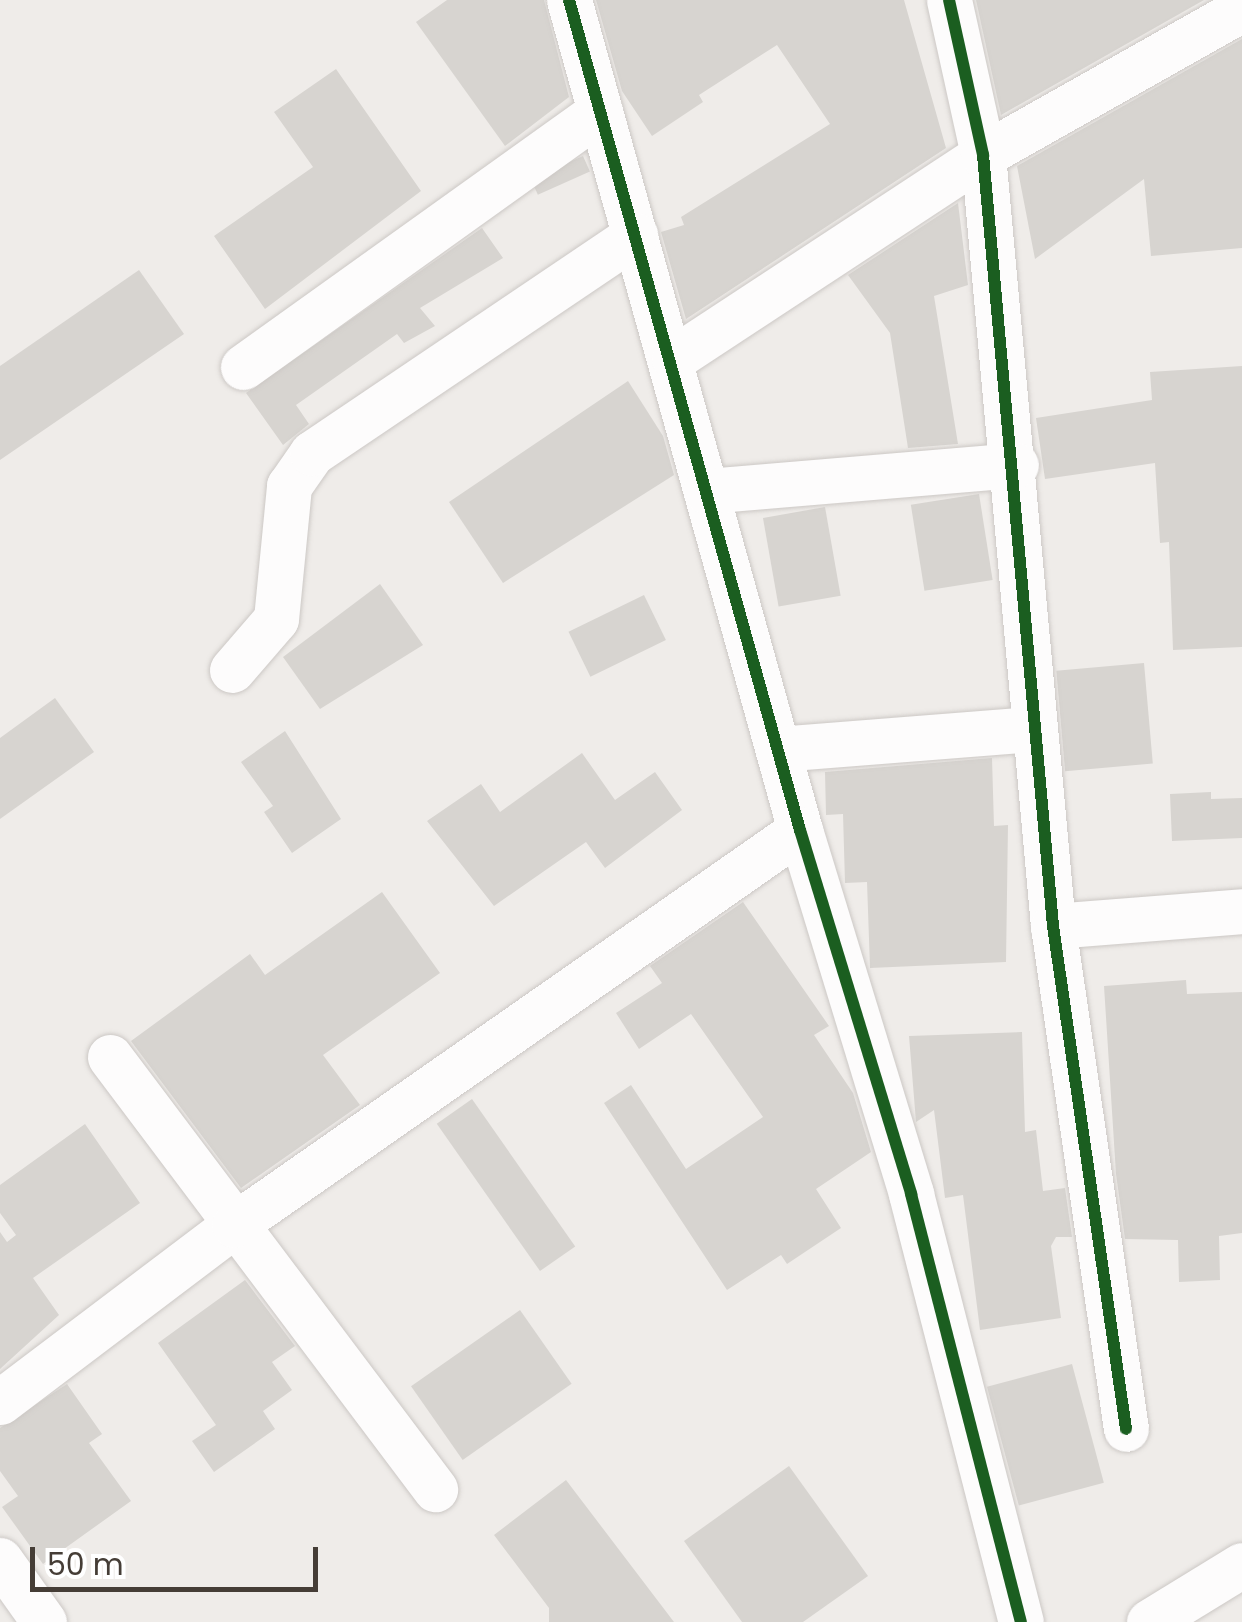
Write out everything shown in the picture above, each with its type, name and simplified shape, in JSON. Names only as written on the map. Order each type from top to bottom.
[{"type":"street","points":[[569,0],[634,235],[674,358],[706,491],[800,830],[910,1194],[1021,1622]]},
{"type":"street","points":[[949,0],[983,155],[1016,465],[1032,729],[1053,926],[1126,1429]]},
{"type":"street","points":[[674,358],[983,155],[1242,9]]},
{"type":"street","points":[[242,367],[600,111]]},
{"type":"street","points":[[232,670],[276,619],[289,486],[304,461],[634,235]]},
{"type":"street","points":[[706,491],[1016,465]]},
{"type":"street","points":[[778,749],[1032,729]]},
{"type":"street","points":[[0,1402],[234,1225],[800,830]]},
{"type":"street","points":[[1053,926],[1242,911]]},
{"type":"street","points":[[110,1057],[435,1490]]},
{"type":"street","points":[[0,1560],[44,1622]]},
{"type":"street","points":[[1149,1622],[1242,1565]]},
{"type":"building","points":[[447,0],[544,0],[569,97],[505,146],[416,22]]},
{"type":"building","points":[[596,0],[904,0],[946,148],[686,319],[661,232],[684,225],[681,217],[830,124],[777,45],[699,95],[703,102],[652,136],[622,91]]},
{"type":"building","points":[[976,0],[1204,0],[1001,115]]},
{"type":"building","points":[[1242,39],[1242,248],[1151,256],[1144,179],[1035,259],[1017,166]]},
{"type":"building","points":[[336,69],[421,191],[265,309],[214,236],[313,167],[274,112]]},
{"type":"building","points":[[583,156],[590,172],[538,195],[531,179]]},
{"type":"building","points":[[958,203],[968,285],[934,296],[958,444],[908,448],[890,333],[848,275]]},
{"type":"building","points":[[482,228],[503,258],[420,308],[435,326],[404,343],[397,334],[296,405],[309,424],[283,445],[246,393]]},
{"type":"building","points":[[139,270],[184,334],[0,460],[0,366]]},
{"type":"building","points":[[1242,366],[1242,647],[1173,650],[1169,542],[1160,543],[1155,463],[1045,479],[1036,418],[1152,400],[1150,372]]},
{"type":"building","points":[[628,381],[663,436],[674,475],[503,583],[449,502]]},
{"type":"building","points":[[979,494],[993,580],[924,591],[911,505]]},
{"type":"building","points":[[825,507],[841,596],[779,607],[763,518]]},
{"type":"building","points":[[380,584],[423,645],[320,709],[283,657]]},
{"type":"building","points":[[644,595],[666,640],[590,677],[569,632]]},
{"type":"building","points":[[1144,663],[1153,764],[1065,771],[1056,671]]},
{"type":"building","points":[[55,698],[94,752],[0,819],[0,738]]},
{"type":"building","points":[[285,731],[341,819],[292,853],[264,812],[273,806],[241,762]]},
{"type":"building","points":[[582,753],[615,800],[655,772],[682,810],[605,868],[586,842],[494,906],[427,821],[481,784],[500,812]]},
{"type":"building","points":[[992,758],[994,826],[1008,825],[1006,962],[870,968],[867,882],[845,883],[843,814],[826,815],[825,772]]},
{"type":"building","points":[[1211,792],[1211,799],[1242,798],[1242,838],[1172,841],[1170,794]]},
{"type":"building","points":[[382,892],[440,973],[323,1055],[360,1105],[241,1188],[131,1041],[250,954],[265,975]]},
{"type":"building","points":[[743,902],[829,1026],[814,1035],[853,1093],[871,1152],[816,1189],[841,1228],[787,1264],[781,1255],[727,1290],[604,1103],[631,1085],[686,1169],[763,1117],[691,1014],[639,1049],[616,1013],[662,983],[650,966]]},
{"type":"building","points":[[1186,980],[1187,994],[1242,992],[1242,1233],[1219,1236],[1220,1280],[1179,1282],[1178,1240],[1125,1239],[1116,1174],[1104,986]]},
{"type":"building","points":[[1022,1032],[1025,1132],[1036,1130],[1043,1191],[1065,1188],[1072,1237],[1056,1237],[1051,1246],[1061,1318],[980,1330],[963,1195],[945,1198],[934,1110],[916,1122],[909,1036]]},
{"type":"building","points":[[472,1099],[575,1246],[540,1271],[437,1124]]},
{"type":"building","points":[[85,1124],[140,1203],[33,1278],[59,1315],[0,1369],[0,1232],[7,1242],[16,1235],[0,1213],[0,1185]]},
{"type":"building","points":[[245,1280],[295,1346],[272,1362],[292,1390],[263,1411],[275,1429],[214,1472],[192,1441],[216,1425],[158,1343]]},
{"type":"building","points":[[520,1310],[572,1384],[463,1460],[411,1386]]},
{"type":"building","points":[[1072,1364],[1104,1483],[1019,1506],[987,1387]]},
{"type":"building","points":[[67,1384],[102,1434],[89,1443],[131,1501],[43,1564],[2,1507],[18,1496],[0,1471],[0,1428]]},
{"type":"building","points":[[789,1466],[868,1576],[803,1622],[742,1622],[684,1541]]},
{"type":"building","points":[[566,1480],[674,1622],[549,1622],[549,1608],[494,1535]]},
{"type":"cycle path","points":[[569,0],[800,830],[911,1194],[1021,1622]]},
{"type":"cycle path","points":[[949,0],[983,155],[1053,926],[1126,1429]]}]
